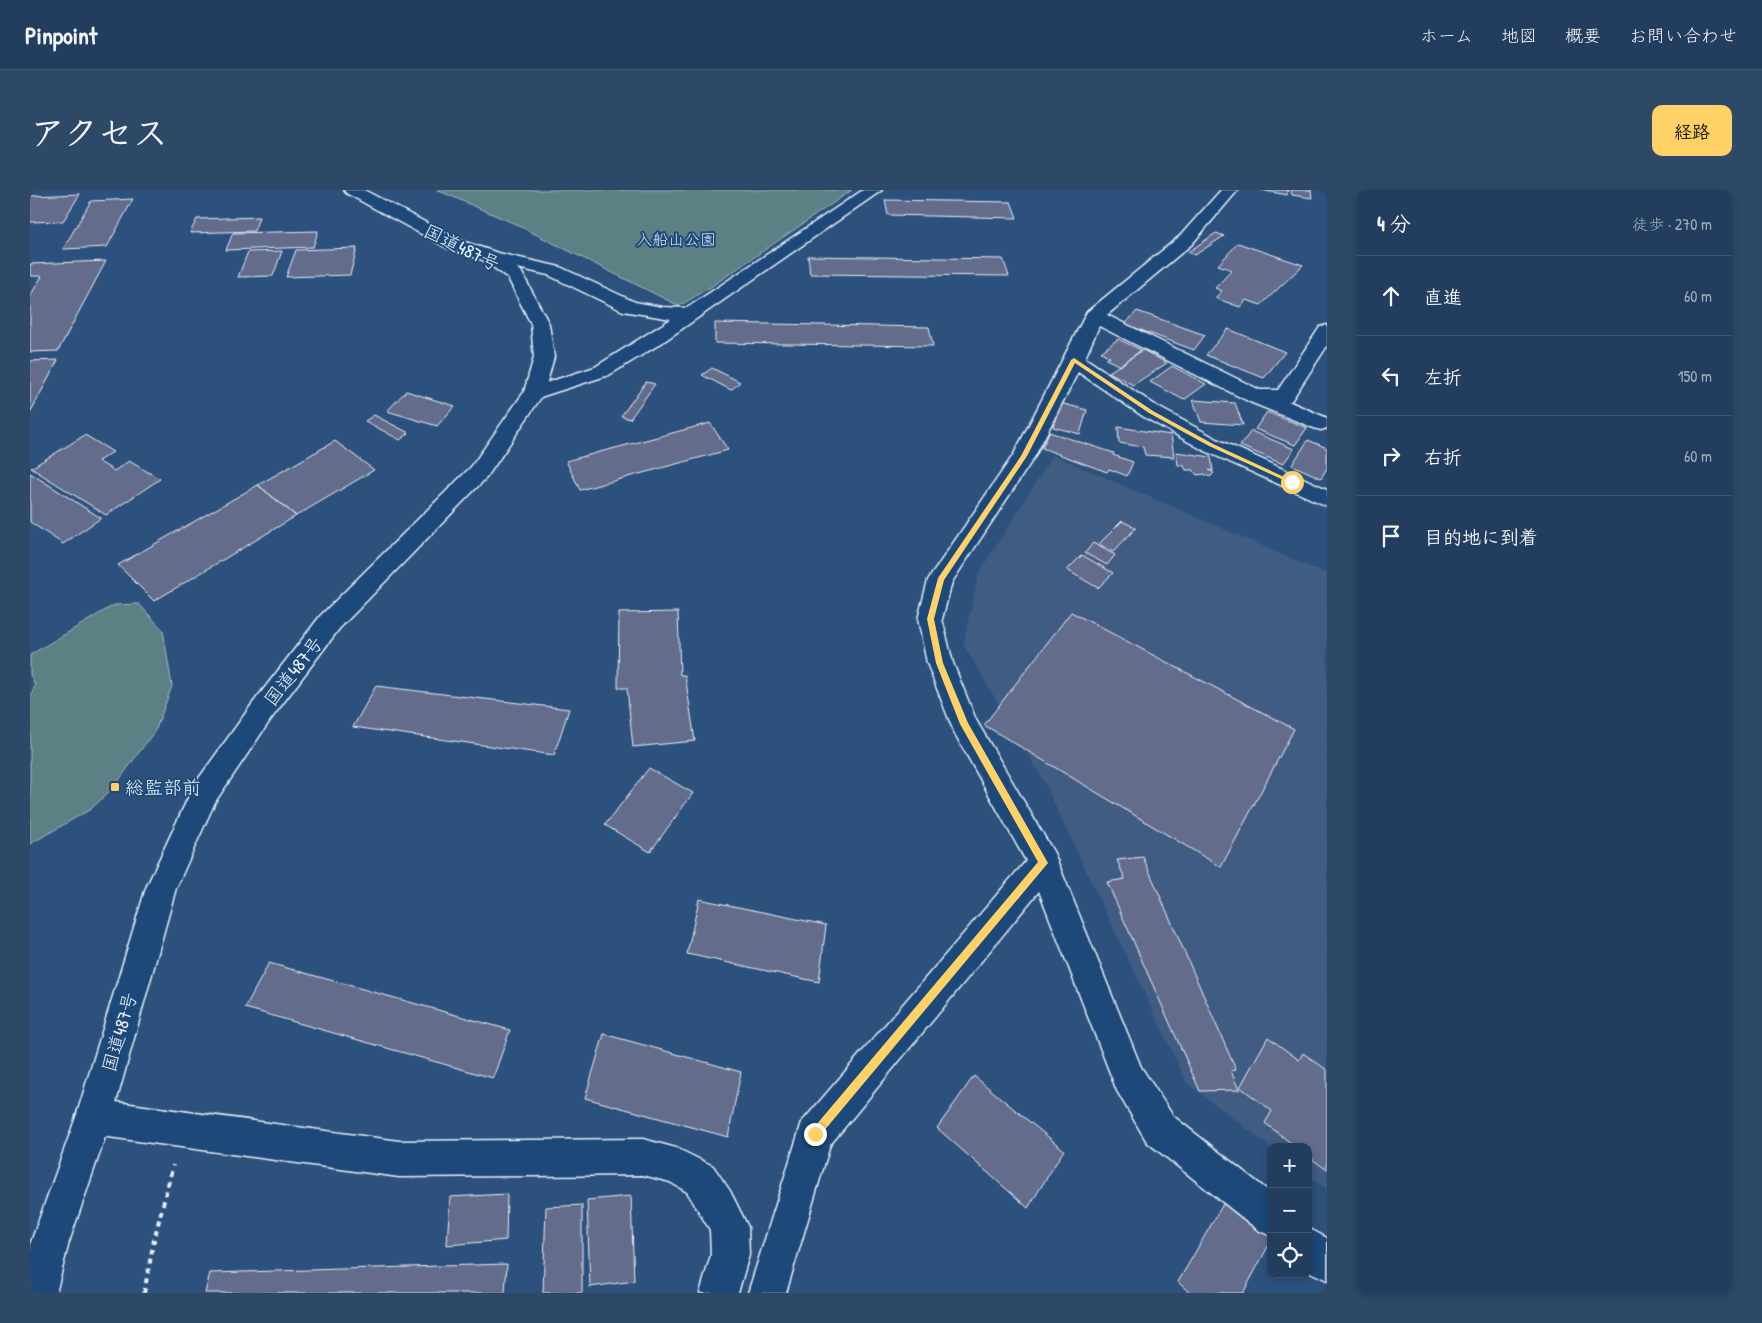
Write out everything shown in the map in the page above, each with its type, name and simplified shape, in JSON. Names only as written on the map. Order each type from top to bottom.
[{"type":"main road","name":"国道487号","points":[[37,1293],[50,1242],[94,1117],[160,888],[204,794],[262,711],[330,622],[479,472],[534,392],[544,357],[540,324],[515,274],[489,256],[453,244],[352,190]]},
{"type":"main road","points":[[534,392],[602,371],[653,340],[874,190]]},
{"type":"main road","points":[[1230,190],[1186,240],[1094,316],[1074,360],[1024,456],[940,580],[930,619],[940,663],[964,724],[1043,863],[1129,1079],[1160,1129],[1267,1214]]},
{"type":"main road","points":[[489,256],[554,271],[630,307],[662,314],[690,314]]},
{"type":"main road","points":[[1094,316],[1257,396],[1321,423]]},
{"type":"main road","points":[[1257,396],[1284,396],[1327,331]]},
{"type":"main road","points":[[1074,360],[1151,412],[1211,445],[1327,498]]},
{"type":"main road","points":[[766,1293],[815,1134],[1043,863]]},
{"type":"main road","points":[[94,1117],[399,1160],[643,1157],[676,1166],[700,1179],[717,1204],[729,1227],[730,1255],[719,1293]]},
{"type":"main road","points":[[1312,1250],[1327,1262]]},
{"type":"path","points":[[144,1293],[154,1240],[182,1129]]},
{"type":"shaded area","points":[[1053,455],[1327,574],[1327,1189],[1312,1178],[1312,1143],[1267,1144],[1187,1083],[1042,778],[963,644],[979,573]]},
{"type":"green space","name":"入船山公園","points":[[437,190],[852,190],[712,286],[679,306],[513,223]]},
{"type":"green space","points":[[139,604],[163,630],[172,686],[156,729],[114,787],[91,809],[30,844],[30,698],[35,685],[30,674],[30,655],[114,605]]},
{"type":"building","points":[[1261,190],[1288,190],[1287,195]]},
{"type":"building","points":[[1291,190],[1311,190],[1312,198],[1292,195]]},
{"type":"building","points":[[80,194],[63,221],[30,222],[30,196]]},
{"type":"building","points":[[133,199],[107,247],[63,249],[91,201]]},
{"type":"building","points":[[885,200],[1011,202],[1017,218],[888,215]]},
{"type":"building","points":[[259,217],[254,231],[190,233],[197,219]]},
{"type":"building","points":[[318,231],[313,247],[226,250],[233,233]]},
{"type":"building","points":[[1216,233],[1224,236],[1195,255],[1188,252]]},
{"type":"building","points":[[1238,243],[1303,265],[1261,305],[1246,300],[1240,307],[1215,298],[1222,291],[1215,288],[1232,270],[1218,265]]},
{"type":"building","points":[[357,248],[350,275],[286,277],[296,250]]},
{"type":"building","points":[[282,251],[273,276],[238,277],[248,252]]},
{"type":"building","points":[[808,256],[1003,259],[1009,276],[810,274]]},
{"type":"building","points":[[106,261],[58,351],[30,352],[30,296],[42,276],[30,276],[30,264]]},
{"type":"building","points":[[1137,311],[1205,335],[1194,350],[1125,324]]},
{"type":"building","points":[[715,323],[929,327],[933,346],[715,343]]},
{"type":"building","points":[[1228,329],[1285,352],[1264,378],[1206,355]]},
{"type":"building","points":[[1118,339],[1141,350],[1120,366],[1106,359],[1110,357],[1101,352]]},
{"type":"building","points":[[1143,350],[1167,363],[1133,385],[1109,372]]},
{"type":"building","points":[[58,360],[30,413],[30,361]]},
{"type":"building","points":[[1172,366],[1206,384],[1184,400],[1150,382]]},
{"type":"building","points":[[712,368],[740,382],[731,390],[702,375]]},
{"type":"building","points":[[646,382],[655,384],[630,419],[621,416]]},
{"type":"building","points":[[406,391],[455,406],[437,426],[387,411]]},
{"type":"building","points":[[1193,400],[1235,403],[1243,425],[1201,422]]},
{"type":"building","points":[[1060,403],[1087,410],[1080,434],[1053,427]]},
{"type":"building","points":[[1267,412],[1307,428],[1295,445],[1255,429]]},
{"type":"building","points":[[374,415],[409,433],[400,440],[365,421]]},
{"type":"building","points":[[710,423],[728,450],[580,490],[566,461]]},
{"type":"building","points":[[1118,427],[1171,435],[1174,457],[1145,455],[1143,447],[1119,443]]},
{"type":"building","points":[[1251,431],[1294,449],[1283,464],[1240,446]]},
{"type":"building","points":[[1049,432],[1114,453],[1113,455],[1133,462],[1127,476],[1109,469],[1107,472],[1042,448]]},
{"type":"building","points":[[85,435],[113,452],[98,461],[114,471],[129,461],[160,479],[106,515],[31,468]]},
{"type":"building","points":[[1308,440],[1327,448],[1327,468],[1321,478],[1292,465]]},
{"type":"building","points":[[335,441],[374,470],[296,516],[258,485]]},
{"type":"building","points":[[1176,452],[1211,457],[1213,471],[1209,470],[1214,473],[1210,477],[1204,474],[1197,475],[1193,470],[1186,470],[1184,466],[1178,465]]},
{"type":"building","points":[[30,473],[101,518],[63,544],[30,522]]},
{"type":"building","points":[[258,485],[296,516],[154,601],[118,565]]},
{"type":"building","points":[[1122,521],[1136,528],[1113,552],[1099,544]]},
{"type":"building","points":[[1093,543],[1115,555],[1107,565],[1085,553]]},
{"type":"building","points":[[1082,555],[1113,573],[1098,588],[1067,570]]},
{"type":"building","points":[[678,612],[680,675],[685,675],[695,741],[633,747],[627,688],[618,688],[619,613]]},
{"type":"building","points":[[1071,612],[1294,729],[1221,867],[984,725]]},
{"type":"building","points":[[376,686],[569,709],[554,755],[353,727]]},
{"type":"building","points":[[649,768],[693,793],[650,852],[605,825]]},
{"type":"building","points":[[1143,857],[1236,1070],[1231,1071],[1239,1090],[1200,1091],[1107,882],[1125,879],[1117,860]]},
{"type":"building","points":[[699,899],[826,925],[819,982],[687,954]]},
{"type":"building","points":[[269,963],[510,1030],[493,1078],[245,1008]]},
{"type":"building","points":[[604,1034],[741,1072],[728,1137],[585,1098]]},
{"type":"building","points":[[1268,1037],[1299,1060],[1303,1053],[1327,1070],[1327,1170],[1312,1159],[1312,1143],[1291,1143],[1265,1123],[1272,1111],[1240,1087]]},
{"type":"building","points":[[974,1076],[1064,1150],[1028,1208],[937,1128]]},
{"type":"building","points":[[507,1194],[506,1240],[447,1245],[450,1197]]},
{"type":"building","points":[[631,1196],[634,1281],[590,1287],[587,1200]]},
{"type":"building","points":[[1226,1199],[1267,1234],[1267,1248],[1243,1293],[1190,1293],[1178,1282]]},
{"type":"building","points":[[582,1205],[582,1293],[543,1293],[546,1207]]},
{"type":"building","points":[[507,1264],[505,1293],[205,1293],[210,1273]]},
{"type":"place","name":"総監部前","points":[[115,787]]},
{"type":"route","points":[[815,1134],[1043,863],[964,724],[940,663],[930,619],[940,580],[1024,456],[1074,360],[1151,412],[1211,445],[1292,482]]}]
